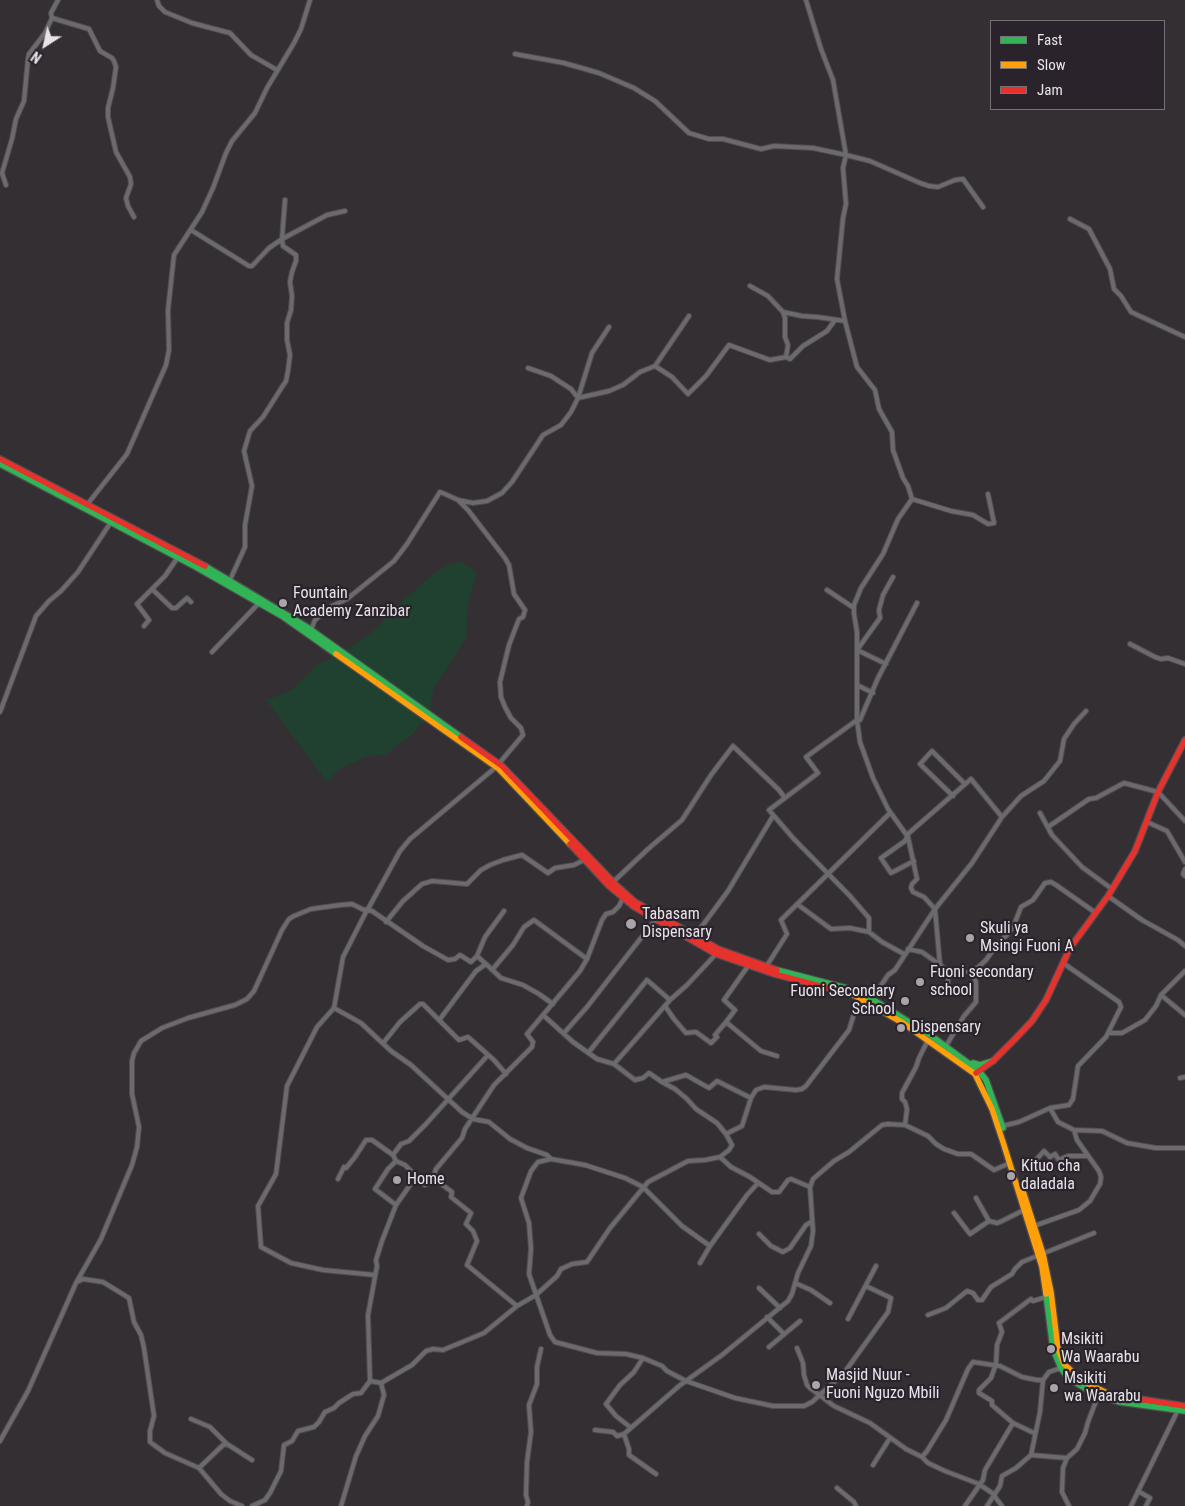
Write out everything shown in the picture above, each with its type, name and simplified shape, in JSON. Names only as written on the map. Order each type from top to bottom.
[{"type":"main road","points":[[0,459],[282,616],[336,650],[498,765],[524,787],[623,898],[655,920],[716,954],[774,974],[842,991],[863,1000],[977,1072],[992,1108],[1024,1210],[1041,1255],[1053,1349],[1061,1368],[1068,1378],[1098,1396],[1120,1402],[1182,1411]]},
{"type":"main road","points":[[0,464],[230,580],[284,612],[336,650]]},
{"type":"main road","points":[[977,1072],[993,1061],[1032,1021],[1046,1000],[1070,948],[1108,896],[1135,851],[1158,792],[1182,752],[1185,740]]},
{"type":"main road","points":[[498,765],[584,860],[635,902],[718,949],[766,967],[844,986],[872,999],[946,1046],[967,1061],[986,1080]]},
{"type":"main road","points":[[967,1061],[980,1065],[993,1061]]},
{"type":"main road","points":[[993,1061],[985,1075],[986,1080],[1034,1226],[1051,1292],[1060,1358],[1071,1372],[1082,1381],[1109,1394],[1185,1406]]},
{"type":"street","points":[[6,185],[2,173],[16,119],[24,101],[29,54],[44,33],[52,18],[51,12],[58,0]]},
{"type":"street","points":[[157,0],[159,6],[165,12],[230,34],[251,56],[277,70]]},
{"type":"street","points":[[86,506],[127,454],[166,365],[169,350],[168,310],[174,255],[202,212],[232,141],[255,113],[301,29],[310,0]]},
{"type":"street","points":[[806,0],[833,80],[846,154],[843,168],[846,204],[842,218],[837,279],[844,321],[857,367],[875,390],[879,410],[892,432],[893,450],[912,499]]},
{"type":"street","points":[[52,18],[88,29],[100,51],[114,61],[116,67],[108,116],[116,152],[130,177],[131,184],[126,198],[134,217]]},
{"type":"street","points":[[515,54],[564,63],[598,73],[634,88],[650,97],[689,133],[709,139],[723,139],[761,149],[774,146],[813,148],[846,154],[870,161],[929,186],[938,187],[963,179],[983,207]]},
{"type":"street","points":[[230,580],[245,546],[245,524],[252,486],[244,451],[250,430],[263,417],[286,381],[288,371],[290,355],[286,340],[287,323],[291,310],[290,282],[296,262],[296,255],[283,246],[285,200]]},
{"type":"street","points":[[191,230],[249,266],[282,239],[326,215],[345,211]]},
{"type":"street","points":[[1070,219],[1089,229],[1110,269],[1114,289],[1131,312],[1185,337]]},
{"type":"street","points":[[750,286],[768,296],[783,312],[785,318],[785,337],[788,345],[786,357]]},
{"type":"street","points":[[783,312],[844,321]]},
{"type":"street","points":[[578,398],[609,391],[640,372],[655,366],[689,316]]},
{"type":"street","points":[[655,366],[672,377],[688,394],[706,376],[729,345],[770,360],[786,357],[790,359],[804,346],[827,331],[835,320]]},
{"type":"street","points":[[311,630],[315,620],[332,606],[347,599],[394,561],[440,492],[458,500],[473,503],[487,501],[502,493],[512,482],[543,435],[561,425],[571,412],[578,398],[592,354],[609,327]]},
{"type":"street","points":[[528,368],[551,376],[571,389],[578,398]]},
{"type":"street","points":[[912,499],[951,511],[973,515],[988,524],[994,523],[988,494]]},
{"type":"street","points":[[912,499],[898,519],[883,554],[861,588],[854,608],[857,632],[857,720],[860,742],[873,778],[890,813],[908,837],[918,879],[912,884],[911,888],[913,892],[924,898],[935,909],[940,965]]},
{"type":"street","points":[[375,1275],[323,1270],[291,1263],[262,1248],[258,1206],[276,1174],[287,1086],[317,1028],[334,1008],[343,957],[367,910],[400,851],[410,838],[498,765],[523,732],[510,718],[504,707],[500,682],[509,645],[519,619],[523,617],[525,610],[514,594],[509,566],[505,558],[458,500]]},
{"type":"street","points":[[0,712],[36,616],[78,572],[111,522]]},
{"type":"street","points":[[144,626],[149,620],[137,604],[165,576],[178,557]]},
{"type":"street","points":[[857,650],[880,618],[879,610],[883,595],[893,577]]},
{"type":"street","points":[[152,589],[172,608],[176,608],[186,598],[191,602]]},
{"type":"street","points":[[828,590],[854,608]]},
{"type":"street","points":[[212,652],[259,603]]},
{"type":"street","points":[[869,932],[869,918],[773,816],[770,810],[818,772],[806,757],[857,720],[860,720],[878,678],[917,603]]},
{"type":"street","points":[[1130,644],[1155,657],[1161,659],[1168,658],[1185,664]]},
{"type":"street","points":[[857,650],[886,664]]},
{"type":"street","points":[[857,685],[873,693]]},
{"type":"street","points":[[872,999],[888,975],[895,970],[935,909],[972,863],[1002,817],[1021,796],[1044,781],[1052,772],[1060,761],[1064,739],[1086,711]]},
{"type":"street","points":[[611,884],[682,820],[733,746],[785,798]]},
{"type":"street","points":[[953,796],[920,764],[932,751],[965,784]]},
{"type":"street","points":[[914,861],[891,873],[882,858],[908,837],[914,828],[971,779],[1002,817]]},
{"type":"street","points":[[1048,827],[1089,798],[1096,798],[1124,783],[1158,792],[1185,821]]},
{"type":"street","points":[[766,967],[787,934],[781,920],[890,813]]},
{"type":"street","points":[[1040,813],[1052,835],[1082,867],[1112,889]]},
{"type":"street","points":[[694,937],[728,891],[773,816]]},
{"type":"street","points":[[1147,822],[1167,831],[1185,862]]},
{"type":"street","points":[[386,922],[422,884],[432,881],[467,884],[481,870],[490,865],[522,855],[548,873],[555,868],[574,865],[584,860]]},
{"type":"street","points":[[1185,869],[1185,876]]},
{"type":"street","points":[[946,1046],[964,1016],[976,1002],[976,982],[970,972],[974,971],[986,960],[999,942],[1008,934],[1014,925],[1021,907],[1033,900],[1045,883],[1051,882],[1056,884],[1096,912]]},
{"type":"street","points":[[1108,896],[1142,920],[1178,940],[1185,946]]},
{"type":"street","points":[[338,1179],[344,1167],[346,1168],[368,1140],[372,1140],[392,1154],[396,1161],[405,1165],[415,1174],[415,1178],[425,1185],[429,1183],[436,1169],[462,1138],[465,1130],[494,1086],[532,1047],[533,1042],[527,1034],[580,970],[587,959],[602,920],[606,914],[619,906],[623,898]]},
{"type":"street","points":[[0,1441],[28,1391],[76,1283],[101,1239],[135,1156],[139,1128],[132,1094],[131,1072],[134,1053],[141,1041],[162,1028],[188,1018],[235,1005],[247,999],[254,991],[282,930],[289,919],[300,912],[347,904],[372,911],[422,946],[448,960],[455,959],[460,955],[471,962],[477,956],[484,937],[504,910]]},
{"type":"street","points":[[797,904],[831,930],[850,928],[869,932],[882,942],[904,954]]},
{"type":"street","points":[[492,970],[513,945],[524,927],[534,920],[587,959]]},
{"type":"street","points":[[564,1033],[587,1007],[655,920]]},
{"type":"street","points":[[908,949],[922,952],[948,971],[948,983]]},
{"type":"street","points":[[614,1064],[664,1006],[716,954]]},
{"type":"street","points":[[477,956],[501,978],[523,985],[552,1004]]},
{"type":"street","points":[[1002,1126],[1019,1122],[1050,1108],[1069,1105],[1073,1099],[1078,1066],[1108,1033],[1121,1008],[1119,1002],[1062,963]]},
{"type":"street","points":[[440,1019],[470,978],[486,964]]},
{"type":"street","points":[[664,1006],[683,1031],[688,1033],[696,1032],[711,1043],[735,1010],[724,1000],[748,966]]},
{"type":"street","points":[[1108,1033],[1122,1033],[1145,1020],[1156,1006],[1160,995],[1185,971]]},
{"type":"street","points":[[588,1053],[647,980],[670,1000]]},
{"type":"street","points":[[1160,995],[1185,1015]]},
{"type":"street","points":[[726,1134],[742,1126],[751,1098],[756,1090],[764,1086],[796,1090],[806,1086],[849,1030],[854,1014],[863,1000]]},
{"type":"street","points":[[384,1042],[400,1022],[421,1004],[426,1006],[440,1019],[459,1040],[468,1037],[506,1074]]},
{"type":"street","points":[[334,1008],[361,1023],[384,1042],[391,1051],[411,1065],[473,1119],[489,1122],[526,1148],[551,1158],[584,1165],[625,1178],[643,1187],[682,1226],[710,1246]]},
{"type":"street","points":[[370,1381],[380,1383],[412,1365],[426,1351],[433,1349],[444,1350],[484,1333],[517,1306],[536,1295],[561,1269],[572,1264],[587,1262],[610,1228],[643,1187],[658,1176],[688,1161],[720,1157],[732,1145],[717,1123],[696,1109],[674,1089],[649,1073],[643,1078],[631,1079],[614,1064],[597,1060],[543,1015]]},
{"type":"street","points":[[726,1022],[761,1051],[777,1056]]},
{"type":"street","points":[[905,1125],[907,1109],[902,1099],[902,1093],[928,1040]]},
{"type":"street","points":[[392,1154],[401,1144],[409,1141],[426,1124],[488,1055]]},
{"type":"street","points":[[662,1082],[686,1075],[709,1088],[717,1081],[751,1098]]},
{"type":"street","points":[[1050,1108],[1058,1122],[1074,1130],[1102,1131],[1127,1143],[1156,1148],[1185,1148]]},
{"type":"street","points":[[595,1430],[612,1432],[617,1436],[624,1434],[686,1381],[788,1301],[798,1273],[811,1246],[813,1231],[810,1187],[816,1175],[850,1152],[882,1125],[905,1125],[928,1136],[944,1149],[958,1154],[971,1154],[994,1170],[1010,1163]]},
{"type":"street","points":[[1034,1226],[1080,1210],[1090,1201],[1100,1184],[1101,1177],[1077,1140],[1074,1130]]},
{"type":"street","points":[[1035,1161],[1044,1151],[1050,1156],[1055,1154],[1059,1160],[1068,1156],[1088,1156]]},
{"type":"street","points":[[720,1157],[731,1167],[765,1189],[775,1193],[779,1192],[788,1180],[791,1179],[810,1187]]},
{"type":"street","points":[[551,1158],[538,1162],[531,1171],[521,1198],[529,1223],[531,1249],[529,1274],[550,1335],[555,1342],[598,1353],[626,1354],[643,1358],[662,1366],[667,1371],[686,1381],[735,1398],[773,1406],[804,1406],[812,1402],[818,1394],[844,1373],[888,1312],[891,1298],[866,1286]]},
{"type":"street","points":[[396,1161],[388,1169],[375,1189],[396,1205]]},
{"type":"street","points":[[262,1506],[281,1471],[284,1446],[292,1441],[298,1431],[314,1427],[320,1422],[324,1412],[334,1408],[353,1394],[361,1393],[370,1381],[368,1316],[376,1260],[396,1205],[415,1178]]},
{"type":"street","points":[[433,1178],[452,1192],[451,1197],[471,1214],[466,1224],[473,1231],[477,1241],[467,1265],[517,1306]]},
{"type":"street","points":[[700,1263],[710,1246],[758,1183]]},
{"type":"street","points":[[976,1198],[989,1221]]},
{"type":"street","points":[[954,1213],[970,1234],[989,1221],[1000,1222],[1024,1210]]},
{"type":"street","points":[[759,1234],[770,1246],[783,1252],[790,1248],[806,1225],[811,1222]]},
{"type":"street","points":[[928,1315],[946,1308],[967,1291],[973,1293],[978,1300],[982,1300],[995,1284],[1012,1274],[1022,1262],[1094,1233]]},
{"type":"street","points":[[848,1318],[876,1266]]},
{"type":"street","points":[[76,1283],[83,1279],[103,1282],[129,1298],[134,1322],[141,1335],[144,1348],[154,1416],[150,1431],[150,1442],[165,1453],[199,1468],[221,1494],[230,1501],[242,1506]]},
{"type":"street","points":[[795,1282],[830,1303]]},
{"type":"street","points":[[759,1288],[780,1308]]},
{"type":"street","points":[[1034,1433],[1013,1423],[992,1405],[992,1401],[979,1393],[979,1390],[991,1378],[996,1366],[997,1345],[1002,1332],[999,1323],[1031,1300],[1047,1297]]},
{"type":"street","points":[[767,1317],[784,1334]]},
{"type":"street","points":[[769,1346],[800,1321]]},
{"type":"street","points":[[797,1348],[803,1363],[807,1385],[818,1394],[834,1406],[870,1423],[914,1454],[945,1471],[980,1484],[992,1493],[1002,1506]]},
{"type":"street","points":[[527,1506],[527,1462],[532,1432],[529,1405],[537,1384],[537,1367],[541,1349]]},
{"type":"street","points":[[630,1427],[616,1416],[606,1404],[634,1372],[643,1358]]},
{"type":"street","points":[[922,1457],[946,1420],[973,1362],[996,1366],[1030,1380],[1043,1380]]},
{"type":"street","points":[[987,1506],[1000,1486],[1002,1476],[1016,1468],[1031,1455],[1034,1433],[1040,1412],[1043,1380],[1049,1372],[1061,1368]]},
{"type":"street","points":[[341,1506],[356,1456],[378,1416],[384,1395],[380,1383]]},
{"type":"street","points":[[1069,1506],[1062,1492],[1063,1468],[1081,1441],[1098,1396]]},
{"type":"street","points":[[1132,1506],[1138,1491],[1182,1411]]},
{"type":"street","points":[[191,1419],[210,1427],[227,1444],[252,1460]]},
{"type":"street","points":[[965,1506],[983,1480],[984,1474],[999,1445],[1013,1423]]},
{"type":"street","points":[[624,1434],[629,1455],[656,1474]]},
{"type":"street","points":[[872,1465],[890,1438]]},
{"type":"street","points":[[199,1468],[223,1445],[227,1444]]},
{"type":"street","points":[[1031,1455],[1068,1458]]},
{"type":"street","points":[[837,1488],[854,1502],[856,1506]]},
{"type":"street","points":[[1138,1491],[1150,1498],[1146,1506]]},
{"type":"street","points":[[252,1506],[265,1500]]},
{"type":"green space","points":[[462,562],[476,572],[468,605],[466,638],[433,690],[430,712],[345,650],[371,633],[399,604],[437,571],[448,565]]},
{"type":"green space","points":[[337,655],[424,719],[413,734],[386,755],[367,756],[340,769],[327,782],[266,700],[292,690],[318,664]]},
{"type":"traffic: fast","points":[[0,464],[196,567],[282,616],[336,654]]},
{"type":"traffic: fast","points":[[205,566],[307,627],[461,737]]},
{"type":"traffic: fast","points":[[777,970],[854,990],[930,1035],[979,1071],[986,1080],[1003,1128]]},
{"type":"traffic: fast","points":[[973,1063],[980,1065],[993,1061]]},
{"type":"traffic: fast","points":[[1046,1294],[1053,1349],[1061,1368],[1068,1378],[1098,1396],[1120,1402],[1185,1411]]},
{"type":"traffic: slow","points":[[336,654],[499,769],[570,844]]},
{"type":"traffic: slow","points":[[839,991],[852,994],[903,1023],[975,1074],[992,1109],[1003,1142],[1042,1267],[1046,1294]]},
{"type":"traffic: slow","points":[[1022,1188],[1043,1254],[1051,1292],[1058,1349],[1064,1364],[1082,1381],[1109,1394],[1120,1396]]},
{"type":"traffic: jam","points":[[0,459],[205,566]]},
{"type":"traffic: jam","points":[[461,737],[502,766],[616,885],[635,902],[718,949],[777,970]]},
{"type":"traffic: jam","points":[[976,1073],[993,1061],[1015,1039],[1032,1021],[1046,1000],[1070,948],[1108,896],[1135,851],[1158,792],[1185,740]]},
{"type":"traffic: jam","points":[[570,844],[609,886],[633,906],[716,954],[774,974],[839,991]]},
{"type":"traffic: jam","points":[[1120,1396],[1185,1406]]},
{"type":"place","name":"Fountain Academy Zanzibar","points":[[283,603]]},
{"type":"place","name":"Tabasam Dispensary","points":[[631,924]]},
{"type":"place","name":"Skuli ya Msingi Fuoni A","points":[[970,938]]},
{"type":"place","name":"Fuoni secondary school","points":[[920,982]]},
{"type":"place","name":"Fuoni Secondary School","points":[[905,1001]]},
{"type":"place","name":"Dispensary","points":[[901,1028]]},
{"type":"place","name":"Kituo cha daladala","points":[[1011,1176]]},
{"type":"place","name":"Home","points":[[397,1180]]},
{"type":"place","name":"Msikiti Wa Waarabu","points":[[1051,1349]]},
{"type":"place","name":"Masjid Nuur - Fuoni Nguzo Mbili","points":[[816,1385]]},
{"type":"place","name":"Msikiti wa Waarabu","points":[[1054,1388]]}]
